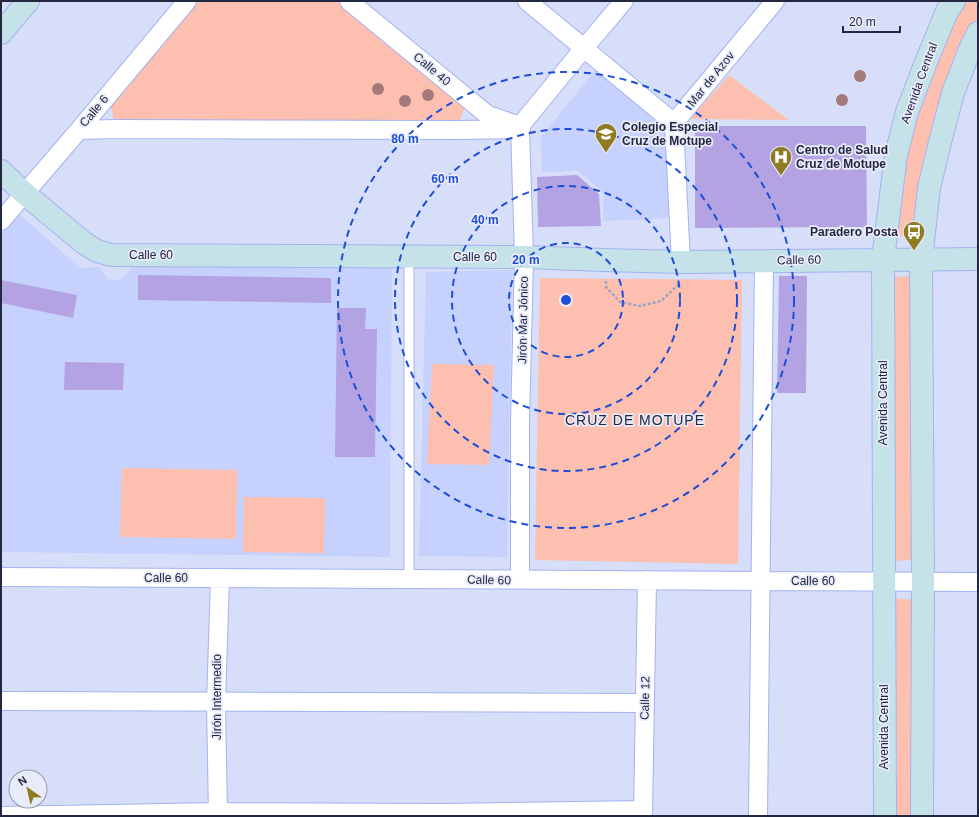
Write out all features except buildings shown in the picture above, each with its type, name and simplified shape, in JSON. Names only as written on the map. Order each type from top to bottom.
[{"type":"main road","points":[[1,33],[28,1]]},
{"type":"main road","name":"Avenida Central","points":[[885,816],[883,259],[896,155],[907,112],[947,11],[954,1]]},
{"type":"main road","points":[[922,816],[923,581],[921,260],[929,188],[940,142],[953,94],[970,49],[978,34]]},
{"type":"main road","name":"Calle 60","points":[[1,171],[24,193],[84,243],[97,252],[111,255],[524,257],[681,262],[978,259]]},
{"type":"street","name":"Calle 6","points":[[1,221],[187,1]]},
{"type":"street","name":"Calle 40","points":[[349,1],[488,115],[520,127]]},
{"type":"street","points":[[527,1],[674,123],[681,262]]},
{"type":"street","points":[[79,130],[456,130],[520,127],[624,1]]},
{"type":"street","name":"Mar de Azov","points":[[674,123],[775,1]]},
{"type":"street","name":"Jirón Mar Jónico","points":[[520,127],[524,257],[520,423],[520,580]]},
{"type":"street","points":[[758,816],[764,261]]},
{"type":"street","name":"Calle 60","points":[[1,577],[978,582]]},
{"type":"street","name":"Jirón Intermedio","points":[[218,814],[216,703],[220,578]]},
{"type":"street","name":"Calle 12","points":[[643,813],[647,580]]},
{"type":"street","points":[[1,702],[645,703]]},
{"type":"street","points":[[1,816],[643,813]]},
{"type":"lane","points":[[409,257],[409,579]]},
{"type":"path","points":[[604,260],[606,287],[620,302],[640,306],[661,301],[678,285],[681,262]]},
{"type":"shaded area","points":[[199,1],[337,1],[465,105],[456,130],[116,129],[111,107]]},
{"type":"shaded area","points":[[961,1],[978,1],[978,21],[953,75],[919,237],[894,236],[913,109]]},
{"type":"shaded area","name":"Colegio Especial Cruz de Motupe","points":[[597,68],[670,125],[670,218],[603,221],[604,193],[578,171],[542,172],[541,137]]},
{"type":"shaded area","points":[[729,75],[789,120],[690,119]]},
{"type":"shaded area","points":[[18,213],[80,268],[99,267],[108,279],[121,280],[134,265],[392,267],[390,557],[1,552],[1,234]]},
{"type":"shaded area","points":[[512,270],[507,557],[419,556],[426,272]]},
{"type":"shaded area","points":[[914,276],[912,560],[892,561],[892,277]]},
{"type":"shaded area","points":[[540,278],[742,280],[738,564],[535,560]]},
{"type":"shaded area","points":[[432,364],[494,365],[489,465],[427,464]]},
{"type":"shaded area","points":[[122,468],[237,470],[236,539],[120,537]]},
{"type":"shaded area","points":[[244,497],[325,498],[324,553],[243,552]]},
{"type":"shaded area","points":[[893,598],[914,600],[913,816],[893,816]]},
{"type":"place","name":"Colegio Especial Cruz de Motupe","points":[[606,154]]},
{"type":"place","name":"Centro de Salud Cruz de Motupe","points":[[781,176]]},
{"type":"place","name":"Paradero Posta","points":[[914,252]]},
{"type":"district","name":"CRUZ DE MOTUPE","points":[[635,420]]}]
